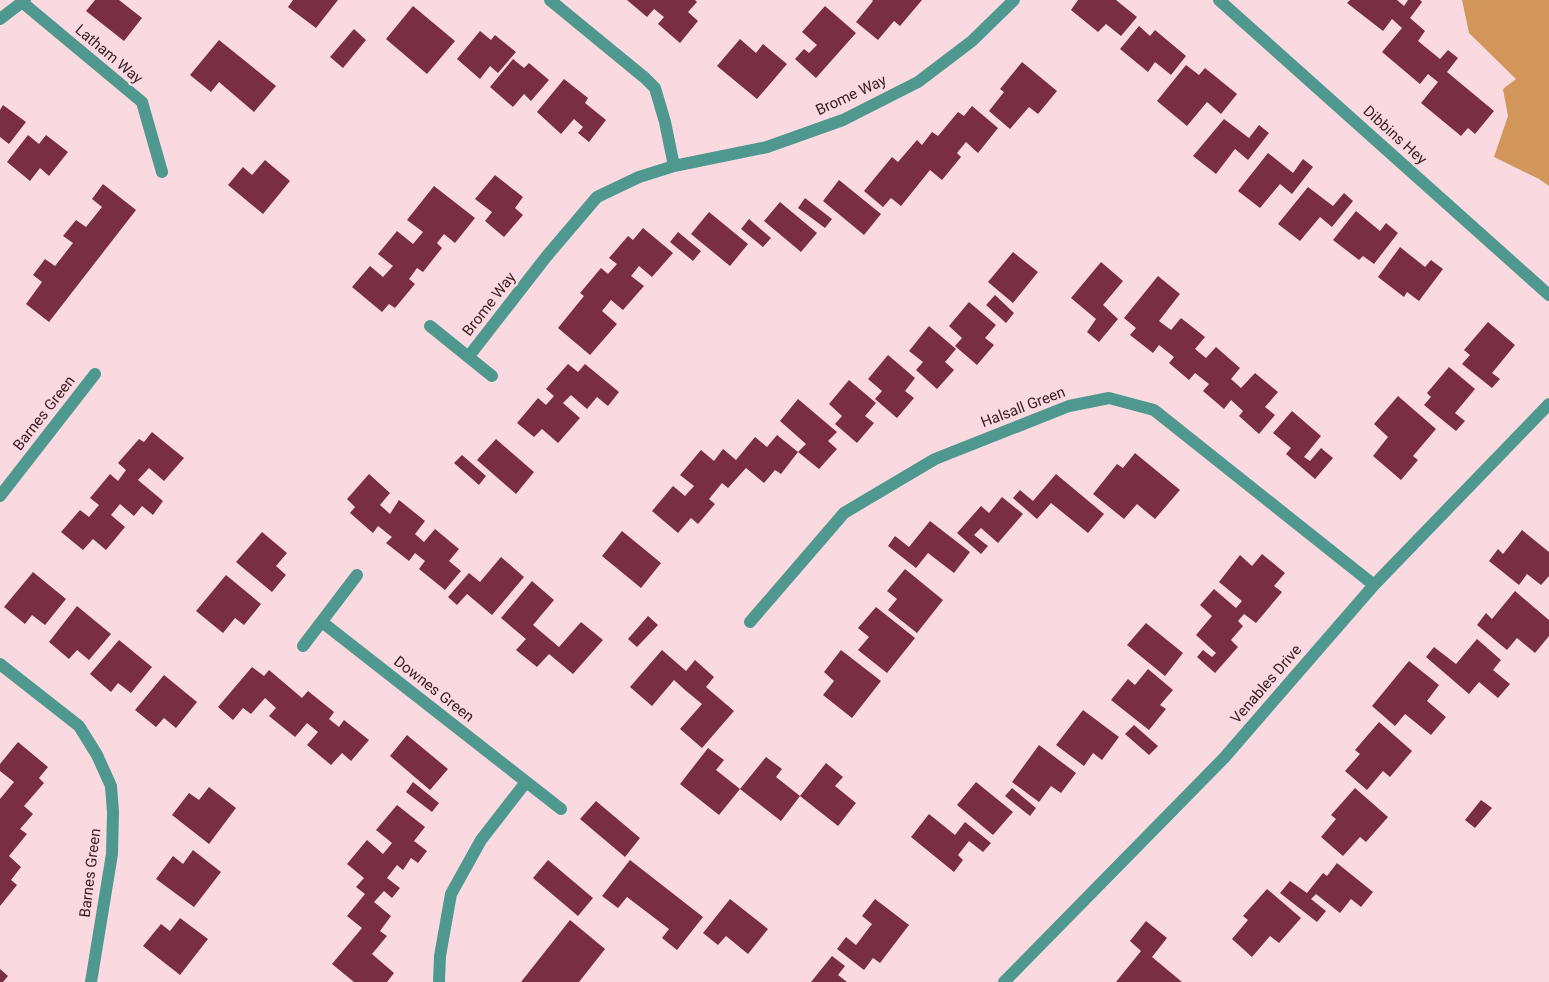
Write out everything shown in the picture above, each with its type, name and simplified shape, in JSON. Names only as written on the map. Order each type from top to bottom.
[{"type":"street","points":[[550,0],[655,88],[665,122],[674,166]]},
{"type":"street","name":"Brome Way","points":[[469,356],[546,257],[597,197],[639,178],[674,166],[767,147],[843,120],[918,82],[972,40],[1014,0]]},
{"type":"street","name":"Dibbins Hey","points":[[1219,0],[1549,295]]},
{"type":"street","name":"Latham Way","points":[[0,19],[24,1],[142,102],[162,172]]},
{"type":"street","name":"Brome Way","points":[[430,326],[492,376]]},
{"type":"street","name":"Barnes Green","points":[[0,496],[95,374]]},
{"type":"street","name":"Halsall Green","points":[[750,622],[844,513],[934,459],[1069,406],[1109,398],[1154,410],[1374,585]]},
{"type":"street","name":"Venables Drive","points":[[1012,980],[1224,758],[1374,585],[1549,404]]},
{"type":"street","points":[[303,646],[357,574]]},
{"type":"street","name":"Downes Green","points":[[322,622],[561,809]]},
{"type":"street","name":"Barnes Green","points":[[0,664],[79,726],[97,755],[111,786],[113,812],[112,854],[91,982]]},
{"type":"street","points":[[439,982],[440,956],[451,894],[481,840],[526,782]]},
{"type":"shaded area","points":[[1462,0],[1549,0],[1549,186],[1539,179],[1494,157],[1508,116],[1503,89],[1516,79],[1469,33]]},
{"type":"building","points":[[95,0],[119,0],[142,18],[124,41],[86,11]]},
{"type":"building","points":[[293,0],[338,0],[316,28],[288,7]]},
{"type":"building","points":[[627,0],[695,0],[697,2],[688,12],[698,21],[680,43],[658,24],[664,17],[654,9],[647,17]]},
{"type":"building","points":[[872,0],[922,0],[900,26],[894,21],[878,40],[856,22]]},
{"type":"building","points":[[1078,0],[1116,0],[1137,17],[1121,36],[1106,24],[1098,32],[1071,10]]},
{"type":"building","points":[[1350,0],[1397,0],[1404,6],[1408,0],[1420,0],[1422,2],[1410,18],[1425,31],[1418,41],[1440,59],[1448,50],[1458,58],[1447,72],[1494,111],[1475,134],[1468,128],[1461,136],[1421,103],[1438,82],[1428,74],[1420,84],[1382,52],[1402,28],[1392,19],[1383,31],[1347,3]]},
{"type":"building","points":[[413,6],[455,41],[427,74],[386,39]]},
{"type":"building","points":[[825,6],[856,33],[816,78],[795,59],[804,49],[809,53],[817,45],[802,32]]},
{"type":"building","points":[[1139,26],[1150,36],[1155,30],[1186,56],[1171,75],[1155,62],[1148,72],[1120,49]]},
{"type":"building","points":[[354,29],[366,40],[343,68],[330,57]]},
{"type":"building","points":[[480,31],[491,40],[495,35],[516,52],[498,73],[490,66],[480,79],[457,59]]},
{"type":"building","points":[[740,39],[756,53],[763,44],[787,64],[757,99],[717,66]]},
{"type":"building","points":[[219,40],[276,86],[254,112],[219,82],[211,92],[190,75]]},
{"type":"building","points":[[513,59],[524,68],[529,63],[549,80],[531,101],[524,94],[513,107],[490,87]]},
{"type":"building","points":[[1022,62],[1057,91],[1038,114],[1029,107],[1010,129],[989,111],[1004,92],[1000,89]]},
{"type":"building","points":[[1186,65],[1199,75],[1205,68],[1237,94],[1221,114],[1207,102],[1187,126],[1157,101]]},
{"type":"building","points":[[564,79],[588,98],[585,103],[606,120],[589,142],[578,133],[583,127],[574,119],[561,134],[537,112]]},
{"type":"building","points":[[3,105],[26,122],[9,144],[0,137],[0,110]]},
{"type":"building","points":[[972,106],[998,128],[978,153],[966,142],[957,153],[961,157],[942,180],[930,170],[901,206],[891,198],[883,207],[864,191],[892,157],[898,162],[917,140],[922,145],[932,132],[938,136],[958,112],[964,116]]},
{"type":"building","points":[[1224,119],[1249,138],[1259,125],[1269,133],[1248,160],[1235,149],[1216,174],[1193,156]]},
{"type":"building","points":[[28,135],[39,144],[46,135],[68,152],[49,176],[40,168],[30,181],[7,162]]},
{"type":"building","points":[[1268,153],[1293,173],[1303,159],[1313,167],[1292,194],[1280,184],[1260,208],[1238,191]]},
{"type":"building","points":[[265,160],[290,181],[263,214],[228,185],[243,167],[252,175]]},
{"type":"building","points":[[495,175],[523,197],[515,208],[523,215],[504,237],[485,221],[492,212],[475,199]]},
{"type":"building","points":[[839,180],[881,214],[864,235],[823,201]]},
{"type":"building","points":[[103,184],[136,210],[49,322],[26,304],[42,282],[33,275],[45,259],[55,266],[73,243],[63,236],[76,220],[86,227],[102,207],[92,199]]},
{"type":"building","points":[[434,186],[475,218],[455,243],[444,234],[437,243],[442,248],[423,272],[417,268],[409,279],[415,284],[395,308],[389,304],[382,312],[352,287],[370,266],[383,277],[393,266],[378,254],[397,231],[413,244],[423,232],[407,220]]},
{"type":"building","points":[[1308,187],[1333,206],[1344,193],[1353,201],[1332,227],[1320,217],[1300,241],[1278,224]]},
{"type":"building","points":[[805,198],[832,219],[825,228],[798,208]]},
{"type":"building","points":[[780,202],[817,233],[801,252],[764,221]]},
{"type":"building","points":[[1356,211],[1380,231],[1386,223],[1398,233],[1374,264],[1363,256],[1359,260],[1333,240]]},
{"type":"building","points":[[709,212],[748,244],[730,266],[691,234]]},
{"type":"building","points":[[749,219],[771,238],[763,247],[741,229]]},
{"type":"building","points":[[643,228],[673,253],[652,277],[639,266],[631,276],[644,286],[623,310],[611,300],[602,311],[617,324],[590,355],[558,328],[584,296],[580,293],[601,268],[608,274],[617,264],[609,258],[628,236],[633,240]]},
{"type":"building","points":[[678,232],[701,251],[693,261],[670,242]]},
{"type":"building","points":[[1400,247],[1425,267],[1431,260],[1443,269],[1419,301],[1407,292],[1404,297],[1378,277]]},
{"type":"building","points":[[1013,252],[1038,272],[1013,303],[988,282]]},
{"type":"building","points":[[1101,262],[1123,281],[1103,305],[1118,319],[1099,342],[1087,332],[1096,319],[1071,298]]},
{"type":"building","points":[[1158,276],[1180,294],[1159,321],[1171,330],[1181,318],[1205,337],[1195,349],[1206,358],[1216,347],[1240,368],[1231,379],[1241,388],[1255,373],[1278,392],[1265,407],[1275,415],[1259,434],[1239,416],[1243,411],[1231,400],[1224,409],[1203,391],[1209,384],[1195,373],[1189,380],[1169,363],[1174,357],[1159,345],[1153,353],[1130,335],[1136,328],[1124,318]]},
{"type":"building","points":[[995,295],[1014,313],[1006,323],[986,305]]},
{"type":"building","points":[[969,302],[996,325],[985,338],[994,345],[977,365],[955,346],[962,338],[949,326]]},
{"type":"building","points":[[1488,322],[1515,345],[1492,373],[1500,379],[1492,388],[1462,364],[1470,355],[1464,350]]},
{"type":"building","points":[[929,326],[956,349],[945,362],[954,370],[937,389],[916,370],[923,362],[909,351]]},
{"type":"building","points":[[888,355],[915,378],[905,391],[914,398],[897,418],[875,399],[882,391],[868,379]]},
{"type":"building","points":[[568,364],[578,372],[585,364],[619,392],[608,406],[597,397],[587,409],[571,395],[563,403],[580,418],[558,443],[542,429],[534,437],[517,423],[538,398],[546,405],[554,396],[546,389]]},
{"type":"building","points":[[1449,367],[1475,389],[1455,413],[1465,421],[1456,431],[1424,405],[1431,397],[1427,393]]},
{"type":"building","points":[[849,380],[876,403],[865,416],[874,423],[857,443],[835,424],[842,416],[829,404]]},
{"type":"building","points":[[1398,396],[1436,429],[1413,456],[1418,460],[1401,480],[1373,456],[1388,437],[1374,424]]},
{"type":"building","points":[[798,399],[837,432],[828,441],[837,449],[819,469],[798,452],[806,444],[780,421]]},
{"type":"building","points":[[1292,411],[1321,436],[1304,457],[1310,461],[1321,448],[1333,458],[1315,479],[1286,454],[1291,448],[1273,433]]},
{"type":"building","points":[[152,432],[184,458],[164,481],[149,468],[138,480],[163,501],[153,515],[142,506],[134,516],[120,504],[111,515],[125,527],[106,550],[93,539],[83,550],[61,532],[80,510],[89,517],[99,505],[90,498],[110,474],[118,481],[126,470],[118,463],[139,439],[144,442]]},
{"type":"building","points":[[777,435],[798,452],[781,474],[775,470],[764,483],[746,468],[728,488],[722,483],[709,499],[715,504],[698,524],[691,518],[678,533],[652,511],[673,486],[685,496],[694,486],[680,475],[701,450],[714,461],[723,449],[736,460],[755,437],[767,447]]},
{"type":"building","points":[[496,439],[534,472],[516,494],[477,460]]},
{"type":"building","points":[[1135,453],[1180,490],[1155,519],[1137,504],[1124,519],[1093,494],[1117,464],[1123,468]]},
{"type":"building","points":[[462,455],[486,476],[479,485],[454,463]]},
{"type":"building","points":[[369,474],[390,493],[380,505],[390,514],[399,500],[425,521],[415,534],[424,542],[435,529],[459,549],[449,561],[461,571],[445,590],[419,569],[425,561],[415,553],[409,561],[386,543],[392,537],[378,526],[373,533],[350,513],[355,507],[347,499]]},
{"type":"building","points":[[1056,474],[1104,514],[1088,533],[1051,503],[1037,519],[1013,498],[1020,490],[1033,501]]},
{"type":"building","points":[[1002,497],[1023,514],[998,543],[981,528],[974,535],[988,546],[981,554],[957,533],[981,506],[989,513]]},
{"type":"building","points":[[930,521],[970,552],[954,573],[928,553],[916,568],[888,546],[895,536],[909,547]]},
{"type":"building","points":[[1522,530],[1549,552],[1549,576],[1541,585],[1527,574],[1519,585],[1489,561],[1498,549],[1503,554]]},
{"type":"building","points":[[622,531],[661,563],[641,588],[602,556]]},
{"type":"building","points":[[262,532],[287,553],[276,566],[286,575],[272,592],[236,562]]},
{"type":"building","points":[[1262,554],[1285,573],[1274,586],[1282,592],[1256,623],[1244,614],[1238,621],[1243,626],[1231,640],[1238,647],[1215,673],[1197,657],[1203,650],[1212,657],[1216,653],[1196,635],[1212,616],[1200,605],[1214,589],[1236,608],[1242,601],[1219,582],[1240,555],[1252,566]]},
{"type":"building","points":[[501,557],[524,577],[492,615],[467,594],[457,605],[448,597],[469,573],[480,582]]},
{"type":"building","points":[[905,569],[943,600],[917,633],[888,610],[897,599],[887,591]]},
{"type":"building","points":[[33,572],[66,599],[45,625],[32,615],[25,624],[4,607]]},
{"type":"building","points":[[226,575],[261,604],[244,625],[235,618],[223,633],[196,611]]},
{"type":"building","points":[[532,581],[554,600],[533,625],[559,647],[581,622],[603,640],[573,674],[549,654],[537,667],[516,650],[526,639],[501,618]]},
{"type":"building","points":[[1515,591],[1549,620],[1549,636],[1535,653],[1517,638],[1507,650],[1477,625],[1486,613],[1492,619]]},
{"type":"building","points":[[77,606],[111,634],[89,660],[77,650],[69,659],[49,642]]},
{"type":"building","points":[[876,607],[915,638],[887,673],[858,650],[869,637],[858,628]]},
{"type":"building","points":[[648,616],[658,625],[637,647],[628,639]]},
{"type":"building","points":[[1146,623],[1183,653],[1165,676],[1127,645]]},
{"type":"building","points":[[1477,639],[1501,660],[1493,670],[1510,684],[1498,698],[1479,682],[1469,694],[1426,657],[1434,647],[1456,664]]},
{"type":"building","points":[[119,640],[152,667],[131,693],[118,683],[111,692],[90,674]]},
{"type":"building","points":[[662,650],[686,671],[695,660],[714,677],[706,687],[734,711],[702,748],[680,729],[702,704],[674,680],[652,706],[630,687]]},
{"type":"building","points":[[841,650],[881,681],[852,718],[823,695],[834,681],[824,672]]},
{"type":"building","points":[[1409,661],[1439,685],[1427,701],[1446,717],[1431,735],[1405,714],[1395,726],[1372,706]]},
{"type":"building","points":[[252,667],[264,676],[269,670],[302,698],[308,691],[334,712],[329,719],[339,727],[344,720],[369,740],[351,761],[342,753],[331,765],[307,745],[318,732],[307,723],[295,737],[269,716],[276,708],[265,698],[251,714],[243,708],[233,720],[218,707]]},
{"type":"building","points":[[1148,669],[1173,690],[1160,705],[1166,709],[1149,730],[1111,700],[1128,679],[1135,685]]},
{"type":"building","points":[[164,675],[197,702],[176,728],[164,718],[156,727],[135,710]]},
{"type":"building","points":[[1083,710],[1119,737],[1102,760],[1093,753],[1084,766],[1056,745]]},
{"type":"building","points":[[1379,722],[1412,751],[1390,777],[1383,771],[1367,790],[1345,771],[1360,754],[1355,750]]},
{"type":"building","points":[[1134,725],[1158,746],[1149,755],[1125,734]]},
{"type":"building","points":[[407,735],[448,769],[430,790],[390,756]]},
{"type":"building","points":[[18,742],[48,767],[39,778],[44,783],[24,806],[33,814],[20,829],[27,834],[9,856],[21,867],[11,880],[17,885],[0,906],[0,799],[14,782],[0,771],[0,764]]},
{"type":"building","points":[[1039,745],[1076,773],[1061,793],[1051,786],[1039,802],[1012,782]]},
{"type":"building","points":[[708,748],[724,760],[716,770],[740,789],[719,815],[680,784]]},
{"type":"building","points":[[766,757],[782,769],[776,777],[800,796],[781,821],[740,789]]},
{"type":"building","points":[[826,763],[843,777],[835,786],[856,803],[838,826],[800,796]]},
{"type":"building","points":[[413,782],[439,803],[432,812],[406,792]]},
{"type":"building","points":[[976,782],[1013,812],[993,835],[957,805]]},
{"type":"building","points":[[209,787],[236,808],[209,844],[172,815],[189,793],[199,800]]},
{"type":"building","points":[[1012,788],[1036,808],[1030,816],[1005,796]]},
{"type":"building","points":[[1355,788],[1388,817],[1366,842],[1360,837],[1343,856],[1321,837],[1336,819],[1331,815]]},
{"type":"building","points":[[1481,800],[1492,808],[1475,828],[1465,820]]},
{"type":"building","points":[[596,801],[640,838],[625,857],[580,819]]},
{"type":"building","points":[[397,805],[425,827],[414,841],[427,851],[418,863],[411,858],[403,870],[397,865],[387,878],[400,888],[392,898],[384,891],[374,902],[391,916],[380,931],[387,936],[372,954],[394,973],[387,982],[354,982],[332,964],[362,928],[347,916],[365,894],[356,887],[364,878],[347,864],[367,840],[383,854],[392,843],[376,830]]},
{"type":"building","points":[[929,814],[955,835],[965,822],[991,843],[983,852],[969,841],[958,855],[963,860],[954,872],[911,837]]},
{"type":"building","points":[[193,850],[221,872],[194,907],[156,879],[173,856],[183,864]]},
{"type":"building","points":[[548,860],[593,898],[578,916],[533,878]]},
{"type":"building","points":[[630,860],[703,917],[677,950],[662,938],[669,929],[627,897],[618,908],[602,896]]},
{"type":"building","points":[[1337,863],[1373,892],[1361,907],[1351,899],[1340,913],[1316,894],[1311,899],[1326,911],[1317,922],[1280,893],[1290,881],[1307,893],[1323,873],[1327,876]]},
{"type":"building","points":[[1267,889],[1301,918],[1279,943],[1270,936],[1252,957],[1232,939],[1248,920],[1243,916]]},
{"type":"building","points":[[730,899],[768,929],[748,954],[726,936],[718,945],[703,933]]},
{"type":"building","points":[[875,899],[909,925],[880,963],[873,958],[864,970],[837,949],[846,937],[856,945],[872,924],[862,916]]},
{"type":"building","points":[[180,918],[208,939],[180,975],[143,946],[161,924],[170,931]]},
{"type":"building","points":[[570,920],[605,949],[579,982],[521,982]]},
{"type":"building","points":[[1146,921],[1167,938],[1152,957],[1182,982],[1116,982],[1141,951],[1130,941]]},
{"type":"building","points":[[832,956],[845,966],[838,975],[847,982],[811,982]]},
{"type":"building","points":[[0,969],[8,976],[3,982],[0,982]]}]
